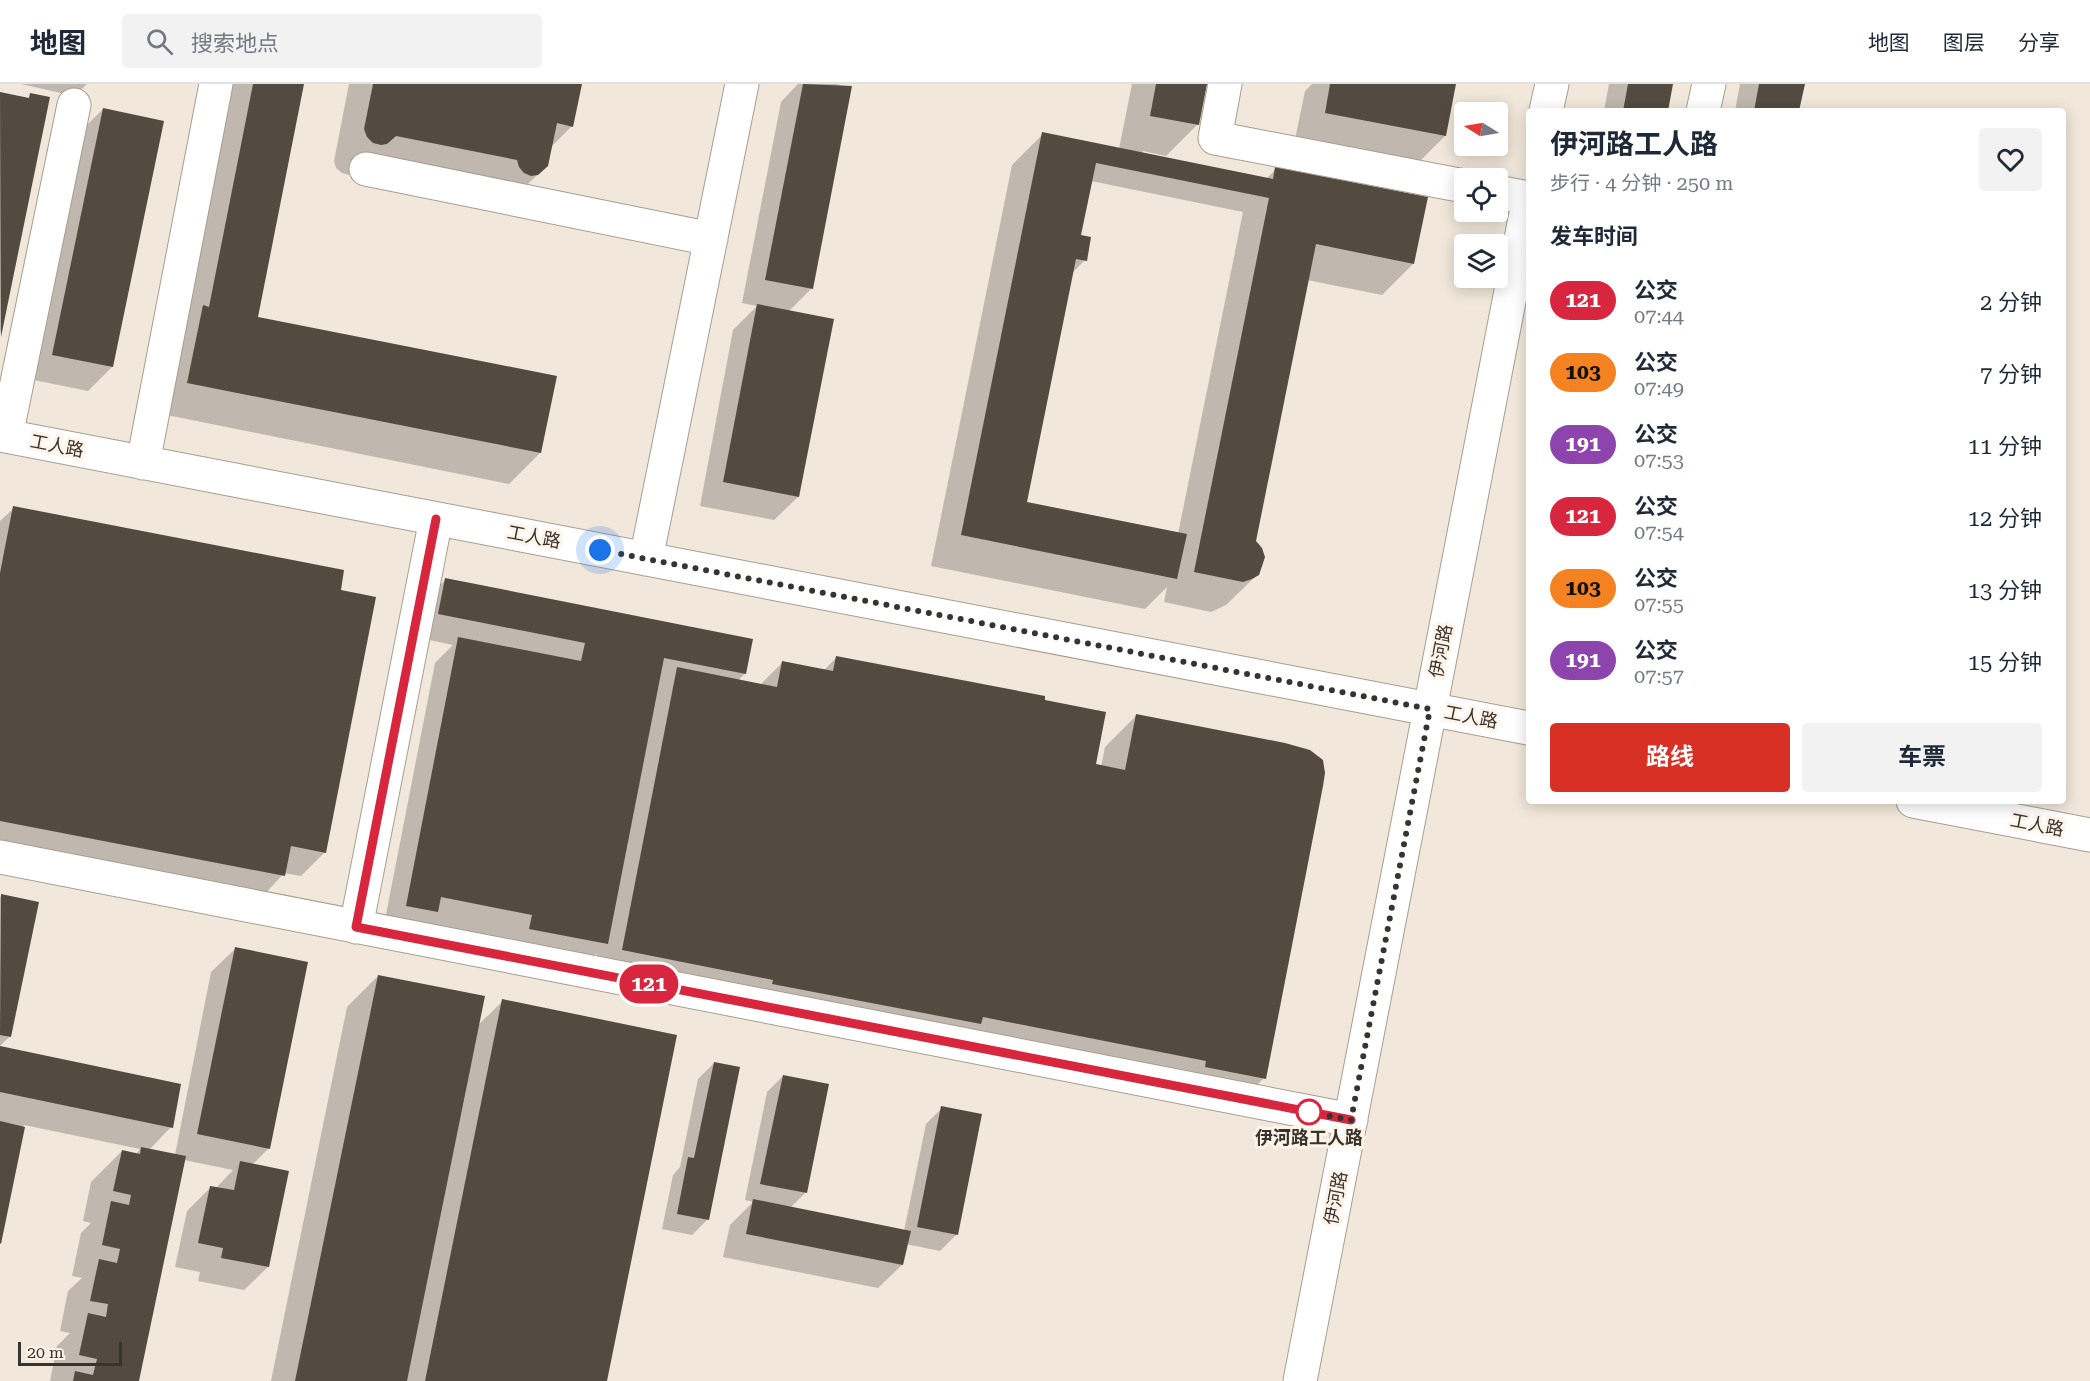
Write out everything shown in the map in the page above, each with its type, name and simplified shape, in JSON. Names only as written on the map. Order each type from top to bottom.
[{"type":"street","points":[[143,462],[216,84]]},
{"type":"street","points":[[646,559],[742,84]]},
{"type":"street","points":[[1225,84],[1215,138],[1454,184]]},
{"type":"street","points":[[1547,108],[1552,84]]},
{"type":"street","points":[[1704,108],[1708,84]]},
{"type":"street","points":[[3,436],[74,105]]},
{"type":"street","points":[[366,170],[711,239]]},
{"type":"street","points":[[1508,194],[1526,198]]},
{"type":"street","name":"伊河路","points":[[1300,1381],[1526,213]]},
{"type":"street","name":"工人路","points":[[3,436],[1526,728]]},
{"type":"street","points":[[356,927],[436,519]]},
{"type":"street","name":"工人路","points":[[1929,804],[2090,835]]},
{"type":"street","points":[[0,857],[1351,1120]]},
{"type":"building","points":[[253,84],[304,84],[258,317],[557,376],[541,453],[187,383],[203,305],[209,307]]},
{"type":"building","points":[[373,84],[582,84],[573,127],[557,123],[548,166],[538,175],[531,176],[524,173],[517,160],[396,136],[387,144],[373,143],[367,137],[364,129]]},
{"type":"building","points":[[803,84],[852,86],[813,289],[765,280]]},
{"type":"building","points":[[1156,84],[1207,84],[1199,125],[1150,116]]},
{"type":"building","points":[[1330,84],[1456,84],[1446,136],[1325,113]]},
{"type":"building","points":[[1628,84],[1673,84],[1669,108],[1624,108]]},
{"type":"building","points":[[1759,84],[1805,84],[1800,108],[1755,108]]},
{"type":"building","points":[[0,92],[29,98],[30,93],[50,97],[1,337]]},
{"type":"building","points":[[103,108],[164,121],[113,367],[52,355]]},
{"type":"building","points":[[1042,132],[1273,179],[1275,167],[1428,197],[1414,264],[1316,244],[1256,541],[1265,557],[1259,575],[1252,579],[1243,582],[1194,572],[1269,198],[1096,163],[1081,235],[1091,237],[1087,261],[1076,259],[1027,502],[1187,534],[1177,579],[961,535]]},
{"type":"building","points":[[757,304],[834,319],[799,497],[723,482]]},
{"type":"building","points":[[13,506],[344,570],[341,590],[376,597],[326,853],[291,846],[285,876],[0,821],[0,573]]},
{"type":"building","points":[[445,578],[753,639],[746,674],[664,658],[608,944],[529,929],[532,915],[441,897],[438,912],[406,906],[458,637],[581,661],[585,643],[438,614]]},
{"type":"building","points":[[836,656],[1045,696],[1045,700],[1106,712],[1096,764],[1125,770],[1136,714],[1285,743],[1310,750],[1323,760],[1325,773],[1323,786],[1266,1079],[1205,1067],[1206,1061],[983,1017],[981,1024],[772,984],[773,980],[622,950],[677,667],[777,687],[782,661],[833,671]]},
{"type":"building","points":[[1,894],[39,902],[11,1037],[0,1035]]},
{"type":"building","points":[[235,947],[308,962],[270,1149],[197,1134]]},
{"type":"building","points":[[378,975],[485,996],[407,1381],[295,1381]]},
{"type":"building","points":[[502,999],[677,1035],[607,1381],[425,1381]]},
{"type":"building","points":[[0,1046],[181,1084],[173,1128],[0,1092]]},
{"type":"building","points":[[714,1062],[740,1067],[709,1220],[677,1214],[688,1157],[694,1158]]},
{"type":"building","points":[[783,1075],[829,1084],[807,1193],[760,1184]]},
{"type":"building","points":[[941,1106],[982,1114],[958,1235],[917,1227]]},
{"type":"building","points":[[0,1121],[25,1127],[1,1244],[0,1243]]},
{"type":"building","points":[[141,1147],[186,1156],[139,1381],[73,1381],[75,1371],[93,1375],[97,1359],[79,1355],[88,1313],[106,1317],[108,1304],[90,1301],[99,1259],[117,1263],[120,1249],[102,1245],[111,1201],[129,1205],[131,1195],[113,1191],[122,1150],[140,1154]]},
{"type":"building","points":[[240,1161],[289,1171],[269,1267],[221,1258],[223,1248],[198,1243],[210,1186],[234,1190]]},
{"type":"building","points":[[753,1199],[911,1231],[903,1265],[746,1234]]},
{"type":"bus line","name":"121","points":[[436,519],[356,927],[1351,1120]]},
{"type":"place","name":"伊河路工人路","points":[[1309,1112]]},
{"type":"route","points":[[600,550],[1430,709],[1351,1120],[1304,1111],[1309,1112]]}]
